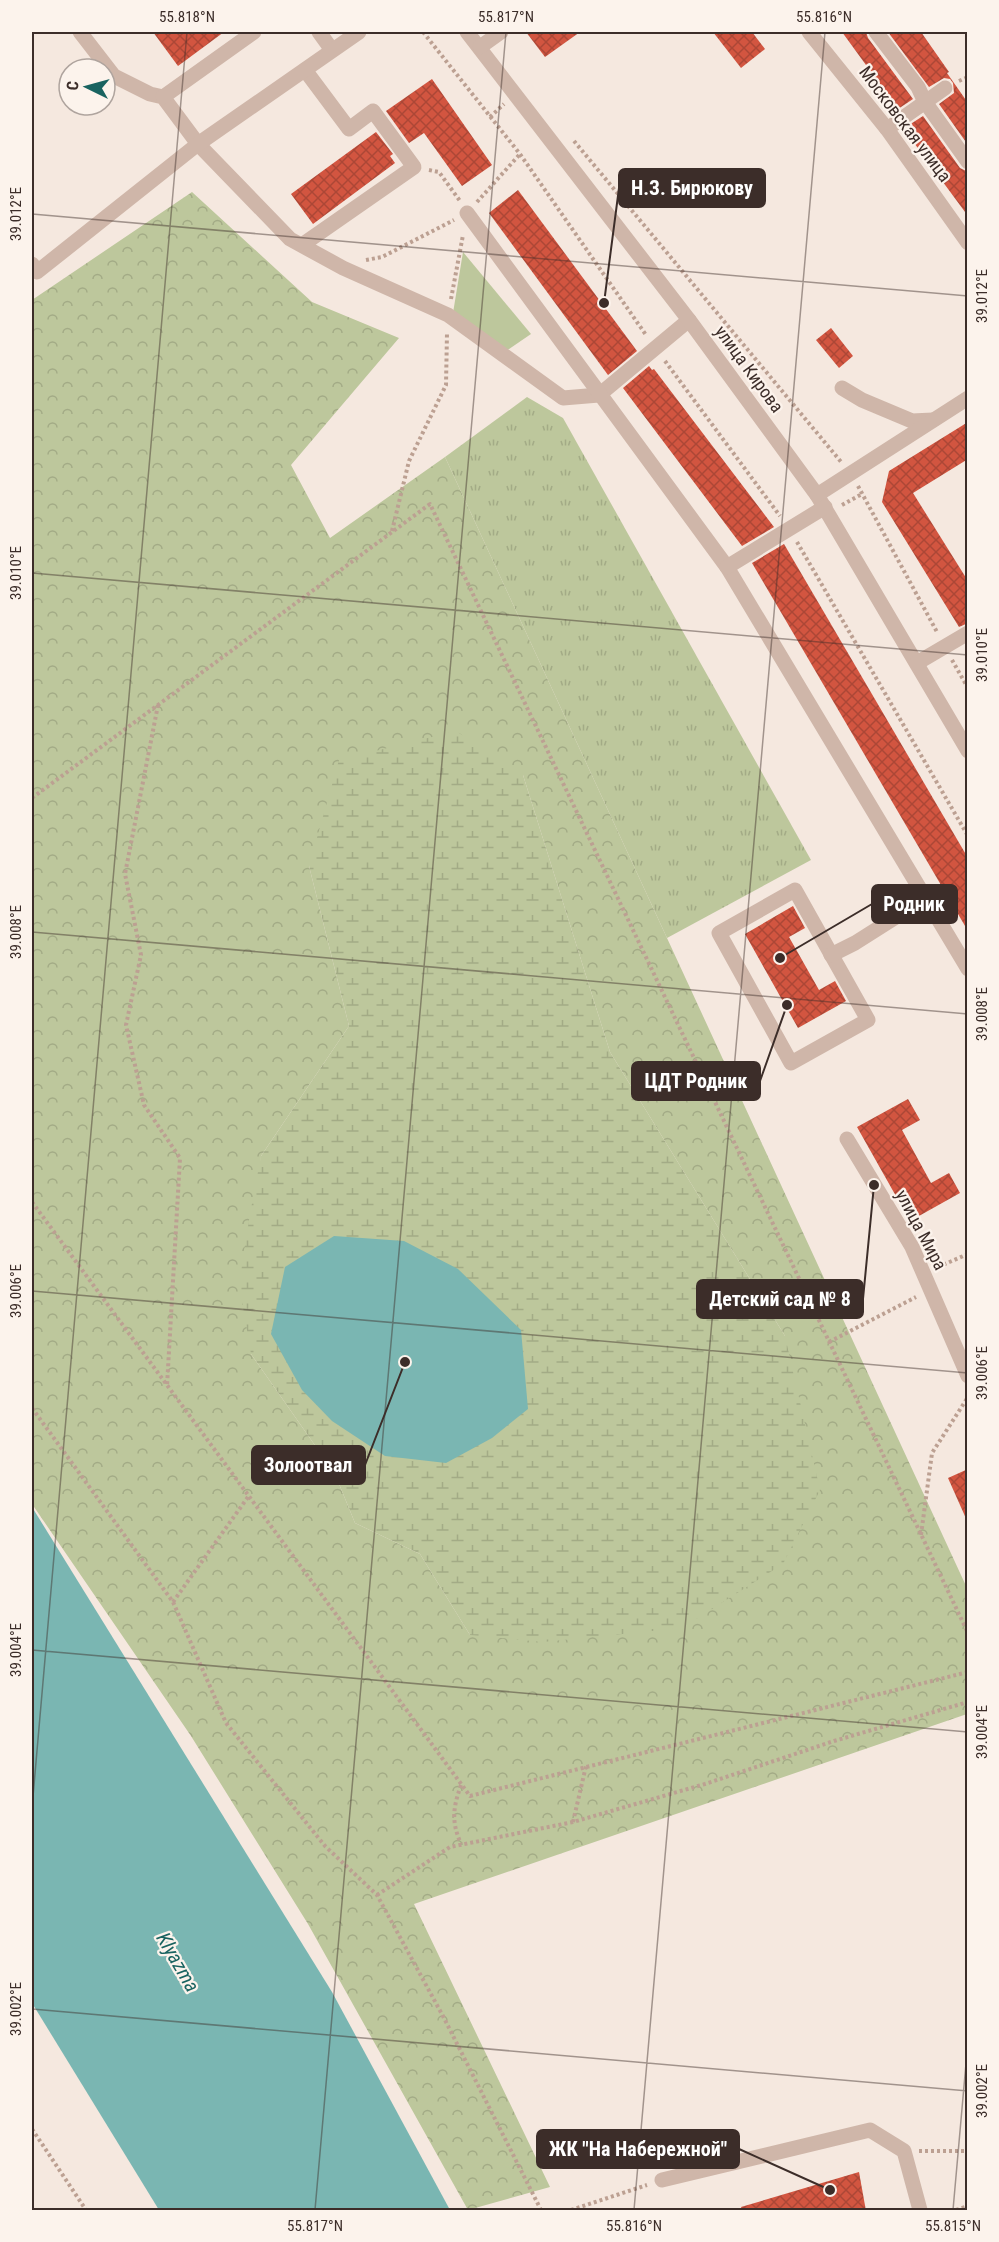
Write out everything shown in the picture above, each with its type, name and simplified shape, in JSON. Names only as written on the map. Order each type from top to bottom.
[{"type":"street","points":[[80,32],[114,76],[150,94],[163,97],[198,144],[290,239],[343,268],[448,315],[563,398],[599,395],[689,320]]},
{"type":"street","points":[[163,97],[254,32]]},
{"type":"street","points":[[319,32],[332,50]]},
{"type":"street","points":[[32,264],[37,272],[198,144],[359,32]]},
{"type":"street","name":"улица Кирова","points":[[467,32],[689,320],[821,501],[968,751]]},
{"type":"street","points":[[480,47],[501,32]]},
{"type":"street","name":"Московская улица","points":[[809,32],[887,129],[968,243]]},
{"type":"street","points":[[876,32],[918,87],[925,102],[968,162]]},
{"type":"street","points":[[302,245],[414,167],[373,111],[349,129],[305,70]]},
{"type":"street","points":[[887,129],[945,88]]},
{"type":"street","points":[[467,213],[727,567],[926,898],[962,946],[968,969]]},
{"type":"street","points":[[842,388],[906,418],[917,421],[933,420]]},
{"type":"street","points":[[727,567],[788,528],[851,473],[933,420],[966,404]]},
{"type":"street","points":[[917,663],[968,633]]},
{"type":"street","points":[[795,890],[831,955],[868,1020],[791,1063],[719,933],[795,890]]},
{"type":"street","points":[[831,955],[855,943],[926,898]]},
{"type":"street","name":"улица Мира","points":[[847,1139],[912,1247],[968,1376]]},
{"type":"street","points":[[662,2180],[870,2130],[904,2151],[920,2211]]},
{"type":"path","points":[[423,32],[520,154],[656,349],[770,500],[968,836]]},
{"type":"path","points":[[572,138],[851,473],[968,688]]},
{"type":"path","points":[[357,261],[382,257],[467,213],[439,172],[414,167]]},
{"type":"path","points":[[32,798],[430,504],[968,1633]]},
{"type":"path","points":[[158,705],[125,874],[141,955],[126,1026],[144,1105],[180,1158],[167,1387]]},
{"type":"path","points":[[32,1202],[470,1796],[968,1672]]},
{"type":"path","points":[[924,1274],[968,1254]]},
{"type":"path","points":[[828,1342],[930,1290]]},
{"type":"path","points":[[921,1535],[932,1453],[968,1397]]},
{"type":"path","points":[[32,1408],[172,1602],[226,1723],[325,1846],[378,1894],[444,2018],[541,2211]]},
{"type":"path","points":[[172,1602],[248,1497]]},
{"type":"path","points":[[378,1894],[450,1847],[573,1822],[705,1784],[834,1741],[968,1702]]},
{"type":"path","points":[[573,1822],[586,1766]]},
{"type":"path","points":[[461,1784],[454,1805],[455,1829],[461,1844]]},
{"type":"path","points":[[32,2129],[86,2211]]},
{"type":"path","points":[[904,2151],[968,2151]]},
{"type":"path","points":[[571,2211],[662,2180]]},
{"type":"path","points":[[956,2211],[968,2206]]},
{"type":"green space","points":[[192,192],[312,302],[399,338],[291,465],[330,538],[445,457],[967,1588],[967,1714],[414,1904],[550,2187],[468,2210],[308,1924],[191,1736],[32,1504],[32,300]],"holes":[[[523,775],[610,1052],[785,1336],[470,1635],[420,1554],[355,1523],[335,1474],[251,1354],[261,1156],[349,1026],[309,866]]]},
{"type":"green space","points":[[463,252],[531,334],[506,351],[453,313]]},
{"type":"green space","points":[[527,397],[563,418],[811,860],[667,938],[445,457]]},
{"type":"green space","points":[[456,731],[523,775],[610,1052],[785,1336],[820,1490],[783,1564],[682,1628],[543,1642],[470,1635],[420,1554],[355,1523],[335,1474],[251,1354],[239,1283],[261,1156],[349,1026],[309,866],[339,760]]},
{"type":"water","points":[[334,1236],[404,1241],[458,1269],[521,1330],[528,1409],[492,1438],[446,1463],[385,1456],[332,1421],[302,1390],[271,1334],[285,1267]]},
{"type":"water","name":"Klyazma","points":[[32,1507],[332,1992],[450,2210],[159,2210],[32,2003]]},
{"type":"building","points":[[153,32],[224,32],[178,66]]},
{"type":"building","points":[[526,32],[580,32],[545,57]]},
{"type":"building","points":[[713,32],[752,32],[765,49],[741,68]]},
{"type":"building","points":[[842,32],[866,32],[868,38],[913,99],[898,109]]},
{"type":"building","points":[[888,32],[921,32],[968,103],[968,145],[939,104],[954,93],[953,83],[950,79],[944,78],[929,87]]},
{"type":"building","points":[[432,79],[492,165],[462,186],[424,133],[409,143],[386,111]]},
{"type":"building","points":[[923,116],[960,168],[968,172],[968,216],[906,132],[912,128],[909,125]]},
{"type":"building","points":[[376,132],[393,154],[390,156],[395,163],[313,224],[291,194]]},
{"type":"building","points":[[518,190],[637,351],[608,375],[489,213]]},
{"type":"building","points":[[831,328],[853,356],[839,368],[816,340]]},
{"type":"building","points":[[649,366],[652,370],[654,369],[774,527],[742,546],[623,388]]},
{"type":"building","points":[[968,422],[968,459],[913,493],[968,581],[968,623],[959,627],[882,502],[889,471]]},
{"type":"building","points":[[784,544],[968,858],[968,931],[752,563]]},
{"type":"building","points":[[793,906],[805,928],[789,937],[819,990],[835,981],[846,1001],[798,1028],[745,934]]},
{"type":"building","points":[[908,1099],[920,1120],[902,1130],[931,1183],[949,1173],[960,1193],[910,1221],[857,1127]]},
{"type":"building","points":[[968,1469],[968,1523],[948,1478]]},
{"type":"building","points":[[859,2172],[866,2211],[742,2211],[741,2207]]},
{"type":"place","name":"Н.З. Бирюкову","points":[[604,303]]},
{"type":"place","name":"Родник","points":[[780,958]]},
{"type":"place","name":"ЦДТ Родник","points":[[787,1005]]},
{"type":"place","name":"Детский сад № 8","points":[[874,1185]]},
{"type":"place","name":"Золоотвал","points":[[405,1362]]},
{"type":"place","name":"ЖК \"На Набережной\"","points":[[830,2190]]}]
